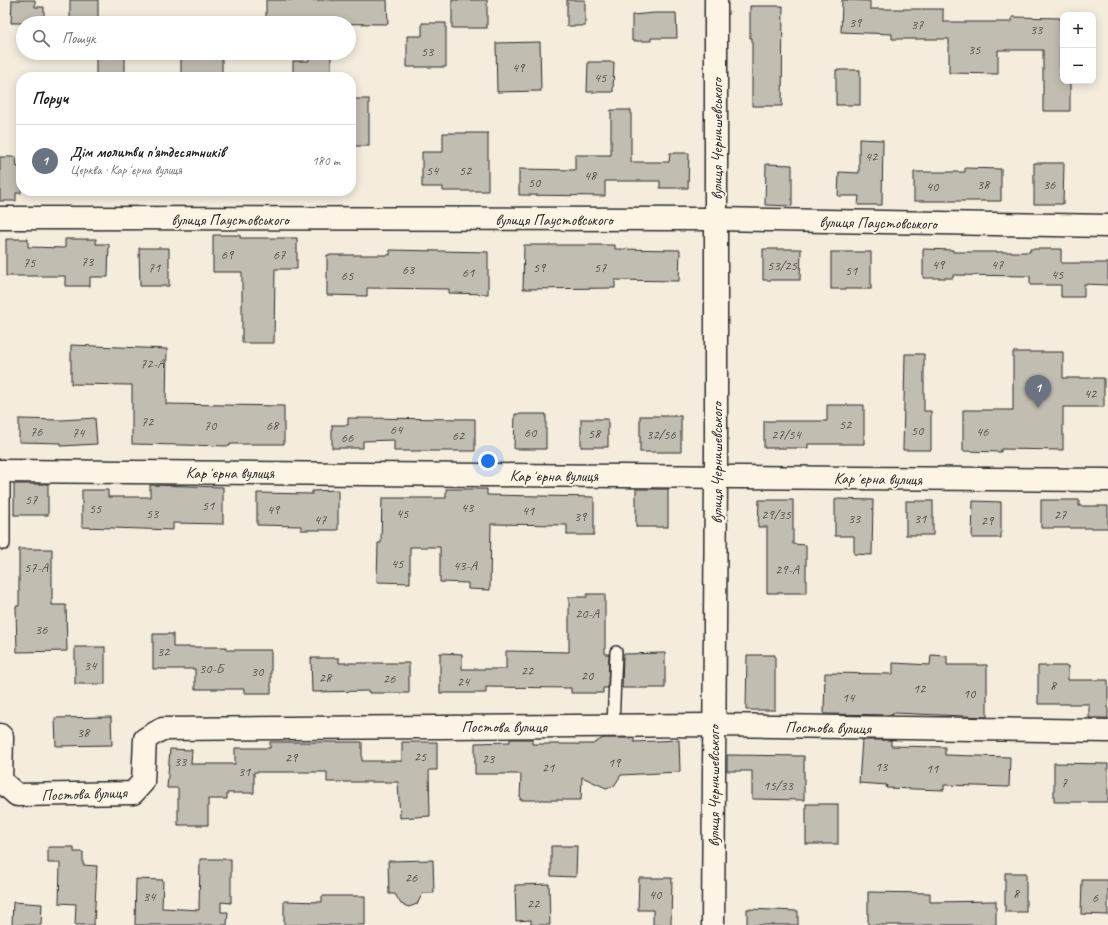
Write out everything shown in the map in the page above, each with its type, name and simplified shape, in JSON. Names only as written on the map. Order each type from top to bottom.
[{"type":"street","name":"вулиця Чернишевського","points":[[713,925],[713,725],[716,476],[716,0]]},
{"type":"street","name":"вулиця Паустовського","points":[[0,218],[716,219],[1108,226]]},
{"type":"street","name":"Карʼєрна вулиця","points":[[2,471],[1108,480]]},
{"type":"street","name":"Постова вулиця","points":[[0,735],[2,737],[1,782],[17,795],[25,795],[133,793],[143,782],[145,739],[162,729],[713,725],[1108,730]]},
{"type":"lane","points":[[2,471],[4,544]]},
{"type":"lane","points":[[613,726],[616,652]]},
{"type":"building","points":[[12,0],[35,0],[35,7],[44,7],[44,16],[16,16],[16,23],[11,23]]},
{"type":"building","points":[[70,0],[98,0],[98,16],[70,16]]},
{"type":"building","points":[[266,0],[387,0],[388,24],[356,24],[356,16],[266,16]]},
{"type":"building","points":[[452,0],[487,0],[487,28],[452,28]]},
{"type":"building","points":[[567,0],[585,0],[585,26],[567,26]]},
{"type":"building","points":[[842,0],[870,1],[870,9],[943,9],[943,22],[1012,22],[1012,17],[1060,18],[1060,84],[1070,84],[1070,111],[1043,111],[1043,50],[998,50],[998,74],[949,73],[949,39],[892,39],[892,34],[841,32]]},
{"type":"building","points":[[750,6],[783,6],[782,106],[752,106],[752,38],[750,38]]},
{"type":"building","points":[[676,13],[677,38],[651,38],[651,41],[632,41],[632,15]]},
{"type":"building","points":[[422,23],[446,23],[446,67],[407,67],[407,36],[422,36]]},
{"type":"building","points":[[540,42],[541,91],[497,92],[496,43]]},
{"type":"building","points":[[96,60],[125,60],[125,72],[96,72]]},
{"type":"building","points":[[181,60],[222,60],[222,72],[181,72]]},
{"type":"building","points":[[331,60],[331,72],[293,72],[293,61]]},
{"type":"building","points":[[588,62],[614,62],[613,92],[587,92]]},
{"type":"building","points":[[836,70],[860,70],[860,105],[836,105]]},
{"type":"building","points":[[356,99],[369,99],[369,146],[356,146]]},
{"type":"building","points":[[611,110],[631,110],[631,162],[669,162],[670,153],[689,153],[688,188],[660,188],[660,181],[605,181],[605,196],[519,195],[519,169],[575,170],[575,155],[611,155]]},
{"type":"building","points":[[443,133],[488,133],[488,191],[443,191],[443,187],[422,187],[422,152],[443,152]]},
{"type":"building","points":[[859,139],[883,140],[882,205],[858,205],[859,196],[838,196],[839,172],[859,173]]},
{"type":"building","points":[[0,157],[16,157],[16,201],[0,201]]},
{"type":"building","points":[[1034,163],[1064,163],[1063,204],[1034,204]]},
{"type":"building","points":[[766,164],[792,165],[792,206],[765,205]]},
{"type":"building","points":[[965,168],[1001,169],[1001,201],[914,201],[914,172],[965,172]]},
{"type":"building","points":[[213,235],[240,235],[240,238],[297,238],[297,269],[275,269],[274,343],[242,343],[242,272],[213,272]]},
{"type":"building","points":[[6,239],[28,239],[28,247],[65,248],[65,239],[96,239],[96,244],[109,244],[108,277],[90,277],[90,286],[65,286],[65,276],[6,276]]},
{"type":"building","points":[[524,245],[615,245],[615,249],[680,250],[679,281],[615,280],[615,288],[523,289]]},
{"type":"building","points":[[139,248],[169,248],[169,286],[140,286]]},
{"type":"building","points":[[763,249],[801,249],[800,280],[763,280]]},
{"type":"building","points":[[923,249],[953,250],[953,252],[1030,252],[1030,249],[1061,249],[1061,263],[1108,263],[1108,285],[1084,284],[1084,297],[1061,297],[1061,285],[1030,285],[1030,276],[953,275],[953,278],[923,278]]},
{"type":"building","points":[[390,250],[488,252],[488,294],[449,293],[449,289],[367,288],[367,296],[327,295],[327,255],[390,255]]},
{"type":"building","points":[[831,252],[871,252],[871,289],[831,289]]},
{"type":"building","points":[[71,345],[167,349],[166,404],[284,406],[284,444],[230,444],[230,446],[132,444],[132,385],[71,384]]},
{"type":"building","points":[[1013,352],[1063,352],[1063,378],[1104,378],[1104,407],[1063,407],[1063,450],[1001,449],[1001,452],[963,451],[963,410],[1013,410]]},
{"type":"building","points":[[905,354],[924,354],[924,411],[931,411],[931,450],[903,450]]},
{"type":"building","points":[[827,405],[864,405],[864,444],[808,444],[808,448],[764,448],[764,421],[827,421]]},
{"type":"building","points":[[515,414],[546,414],[546,449],[514,449]]},
{"type":"building","points":[[640,416],[681,416],[681,452],[640,452]]},
{"type":"building","points":[[95,418],[97,444],[61,446],[61,443],[19,442],[19,419],[62,420]]},
{"type":"building","points":[[348,418],[475,419],[475,451],[394,451],[394,440],[363,441],[363,448],[332,448],[332,425],[348,425]]},
{"type":"building","points":[[581,419],[608,419],[608,447],[581,447]]},
{"type":"building","points":[[14,484],[48,484],[48,515],[14,515]]},
{"type":"building","points":[[150,485],[223,487],[223,524],[173,523],[173,530],[82,527],[82,490],[108,490],[108,497],[150,497]]},
{"type":"building","points":[[446,489],[487,489],[487,495],[594,497],[594,535],[567,535],[567,525],[491,524],[490,590],[468,589],[468,583],[440,582],[440,547],[410,547],[410,583],[377,582],[378,543],[381,543],[382,498],[446,498]]},
{"type":"building","points":[[636,489],[668,489],[668,527],[636,527]]},
{"type":"building","points":[[338,490],[338,530],[301,530],[301,526],[257,525],[257,493],[312,494],[312,491]]},
{"type":"building","points":[[835,499],[873,500],[872,555],[854,554],[854,536],[835,536]]},
{"type":"building","points":[[759,500],[793,500],[793,544],[806,545],[806,593],[767,593],[767,527],[758,527]]},
{"type":"building","points":[[1041,500],[1079,500],[1079,506],[1108,506],[1108,528],[1041,528]]},
{"type":"building","points":[[906,501],[933,501],[933,535],[906,535]]},
{"type":"building","points":[[973,501],[1001,502],[1001,538],[972,538]]},
{"type":"building","points":[[19,549],[52,549],[52,605],[66,605],[67,651],[17,652],[16,606],[19,606]]},
{"type":"building","points":[[587,594],[605,594],[605,654],[609,654],[608,688],[603,688],[603,693],[571,693],[571,688],[486,687],[486,693],[440,693],[440,653],[462,654],[462,669],[506,669],[506,651],[569,652],[569,597],[587,597]]},
{"type":"building","points":[[153,634],[173,634],[173,647],[226,647],[226,650],[271,650],[271,693],[244,693],[244,689],[195,689],[195,669],[153,669]]},
{"type":"building","points":[[75,647],[105,647],[105,684],[75,684]]},
{"type":"building","points":[[665,653],[665,688],[622,688],[623,654]]},
{"type":"building","points":[[747,655],[775,655],[775,710],[746,710]]},
{"type":"building","points":[[931,655],[947,656],[947,665],[987,665],[987,717],[893,713],[893,715],[824,714],[825,673],[893,674],[893,663],[930,665]]},
{"type":"building","points":[[311,658],[339,658],[339,663],[409,663],[409,693],[369,693],[369,691],[312,692]]},
{"type":"building","points":[[1038,666],[1068,666],[1068,680],[1108,680],[1108,718],[1089,718],[1089,704],[1038,704]]},
{"type":"building","points":[[111,717],[112,745],[56,746],[55,718]]},
{"type":"building","points":[[603,738],[634,738],[634,742],[679,740],[680,772],[621,775],[614,786],[606,788],[582,777],[581,800],[520,800],[521,774],[475,774],[475,743],[510,742],[510,739],[532,739],[532,744],[593,744]]},
{"type":"building","points":[[862,740],[891,740],[891,746],[945,747],[945,755],[1010,757],[1009,787],[944,785],[944,790],[886,788],[887,785],[859,783]]},
{"type":"building","points":[[270,742],[362,742],[362,761],[402,761],[402,742],[437,742],[437,770],[429,770],[430,816],[400,818],[398,782],[327,782],[327,772],[254,772],[254,793],[227,793],[227,799],[208,799],[208,825],[178,825],[178,788],[167,788],[170,749],[192,750],[191,764],[235,764],[235,748],[270,748]]},
{"type":"building","points":[[727,755],[804,756],[804,800],[752,799],[752,771],[727,771]]},
{"type":"building","points":[[1054,763],[1108,764],[1108,802],[1054,802]]},
{"type":"building","points":[[806,804],[838,804],[838,844],[806,844]]},
{"type":"building","points":[[551,846],[577,846],[576,877],[551,876]]},
{"type":"building","points":[[48,847],[74,847],[74,852],[83,852],[83,865],[97,866],[94,925],[75,925],[76,904],[59,903],[60,863],[48,863]]},
{"type":"building","points":[[200,859],[231,859],[231,903],[221,902],[221,912],[228,912],[227,925],[135,925],[136,879],[163,880],[162,908],[199,910]]},
{"type":"building","points":[[433,860],[434,893],[423,893],[417,904],[409,907],[401,904],[395,894],[389,894],[388,861]]},
{"type":"building","points":[[1005,873],[1026,873],[1026,912],[1005,912]]},
{"type":"building","points":[[639,878],[672,878],[671,925],[653,925],[653,910],[638,910]]},
{"type":"building","points":[[1082,880],[1108,880],[1108,915],[1081,914]]},
{"type":"building","points":[[549,884],[550,925],[531,925],[531,920],[516,921],[515,885]]},
{"type":"building","points":[[868,892],[930,893],[930,902],[996,901],[996,925],[868,925]]},
{"type":"building","points":[[322,896],[365,896],[365,925],[284,925],[284,901],[322,902]]},
{"type":"building","points":[[13,902],[42,904],[41,925],[12,925]]},
{"type":"building","points":[[747,909],[798,911],[798,925],[747,925]]},
{"type":"place","name":"Дім молитви п'ятдесятників","points":[[1038,408]]}]
